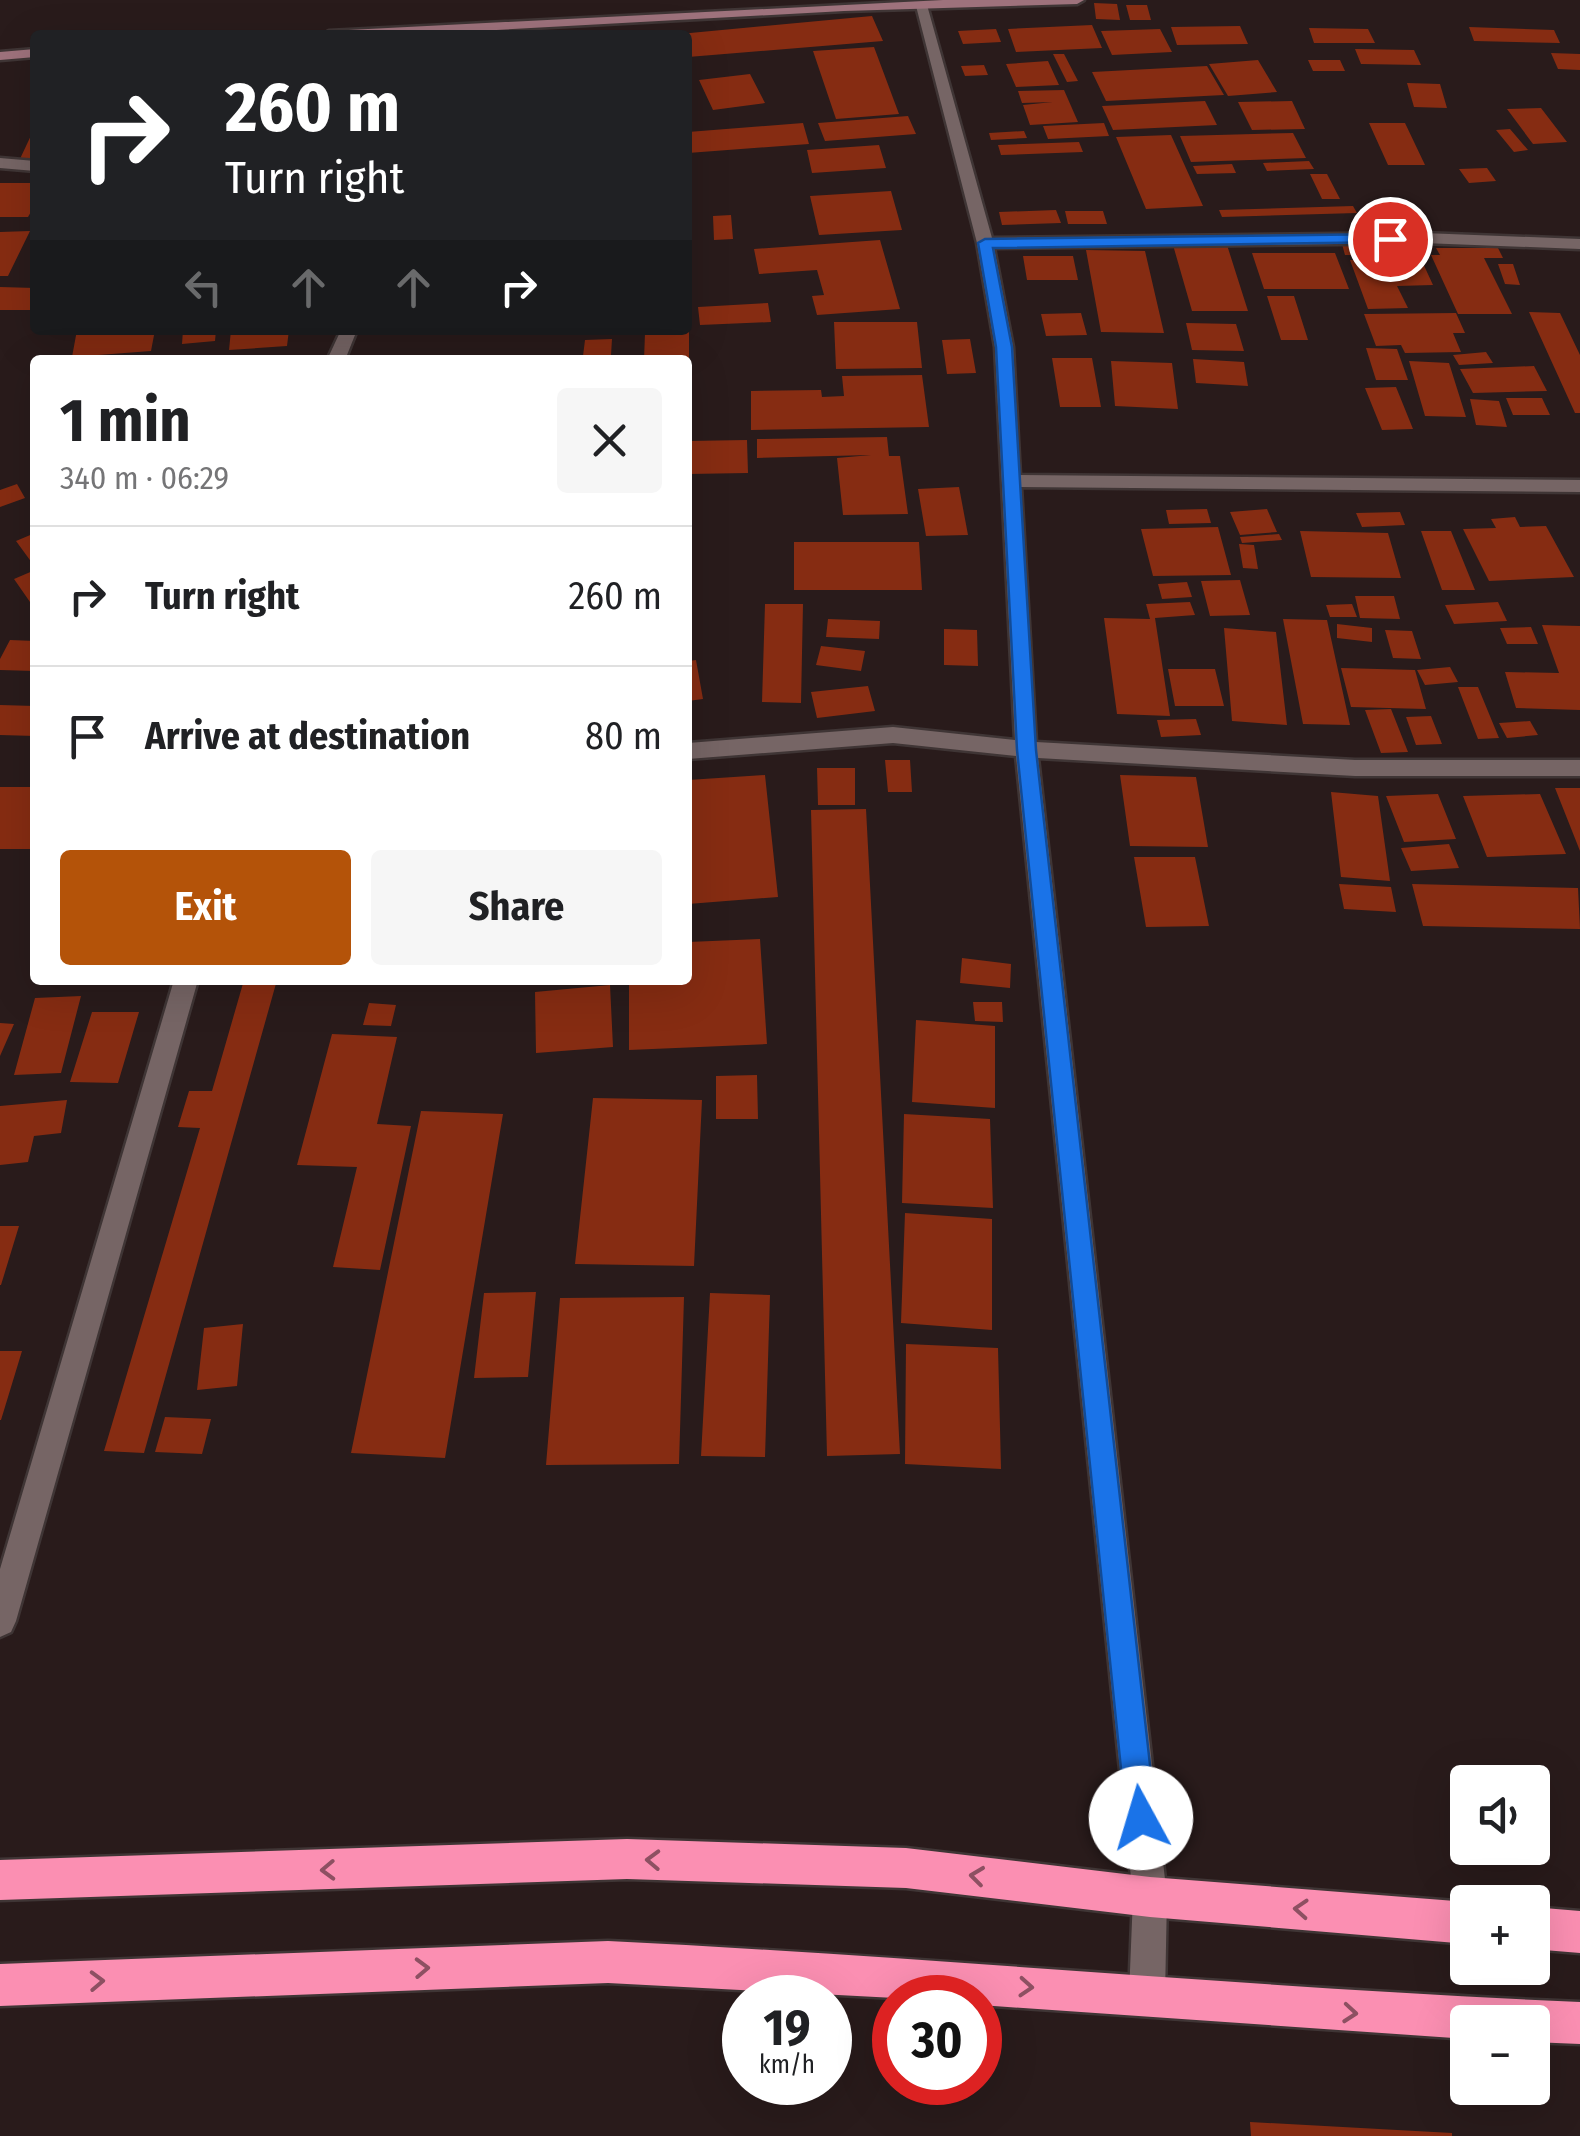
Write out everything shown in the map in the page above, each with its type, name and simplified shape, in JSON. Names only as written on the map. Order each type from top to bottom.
[{"type":"highway","points":[[0,1880],[627,1859],[906,1868],[1150,1897],[1450,1922]]},
{"type":"highway","points":[[1550,1930],[1580,1932]]},
{"type":"highway","points":[[0,1985],[608,1962],[866,1975],[1366,2014],[1580,2023]]},
{"type":"street","points":[[477,30],[1076,0]]},
{"type":"street","points":[[920,5],[985,243],[1004,347],[1026,750],[1150,1897],[1147,1996]]},
{"type":"street","points":[[0,56],[30,53]]},
{"type":"street","points":[[0,163],[30,166]]},
{"type":"street","points":[[985,243],[1423,238],[1580,244]]},
{"type":"street","points":[[1012,480],[1580,486]]},
{"type":"street","points":[[692,751],[893,735],[1026,750],[1355,768],[1580,768]]},
{"type":"street","points":[[0,1621],[185,985]]},
{"type":"building","points":[[1094,3],[1117,4],[1120,20],[1096,19]]},
{"type":"building","points":[[1126,5],[1147,5],[1151,20],[1130,20]]},
{"type":"building","points":[[872,16],[883,41],[692,57],[692,33]]},
{"type":"building","points":[[1092,25],[1102,48],[1016,52],[1008,29]]},
{"type":"building","points":[[1240,26],[1248,44],[1177,45],[1171,27]]},
{"type":"building","points":[[1469,27],[1554,30],[1560,43],[1474,41]]},
{"type":"building","points":[[1309,28],[1368,29],[1375,43],[1314,43]]},
{"type":"building","points":[[996,29],[1001,42],[963,44],[958,31]]},
{"type":"building","points":[[1160,29],[1172,52],[1112,55],[1101,31]]},
{"type":"building","points":[[874,47],[899,114],[836,119],[813,51]]},
{"type":"building","points":[[1355,49],[1414,50],[1421,65],[1361,64]]},
{"type":"building","points":[[1551,53],[1580,54],[1580,70],[1558,69]]},
{"type":"building","points":[[1053,54],[1064,54],[1078,81],[1067,82]]},
{"type":"building","points":[[1258,60],[1277,92],[1228,96],[1209,64]]},
{"type":"building","points":[[1308,60],[1340,60],[1345,71],[1313,71]]},
{"type":"building","points":[[1048,61],[1059,85],[1016,87],[1006,64]]},
{"type":"building","points":[[984,65],[988,75],[965,76],[961,66]]},
{"type":"building","points":[[1207,66],[1224,95],[1106,101],[1092,72]]},
{"type":"building","points":[[750,74],[765,103],[713,110],[699,80]]},
{"type":"building","points":[[1407,83],[1440,84],[1447,108],[1414,107]]},
{"type":"building","points":[[1064,90],[1078,122],[1030,125],[1023,105],[1053,102],[1022,103],[1018,91]]},
{"type":"building","points":[[1205,101],[1217,125],[1113,130],[1102,106]]},
{"type":"building","points":[[1292,101],[1305,129],[1252,130],[1238,102]]},
{"type":"building","points":[[1541,108],[1567,142],[1533,144],[1507,109]]},
{"type":"building","points":[[908,116],[916,134],[825,141],[818,123]]},
{"type":"building","points":[[803,123],[809,144],[692,153],[692,132]]},
{"type":"building","points":[[1104,123],[1109,136],[1048,139],[1043,126]]},
{"type":"building","points":[[1369,123],[1405,123],[1425,165],[1388,165]]},
{"type":"building","points":[[1510,129],[1528,150],[1514,152],[1496,130]]},
{"type":"building","points":[[1024,131],[1027,138],[991,140],[989,133]]},
{"type":"building","points":[[1293,133],[1306,158],[1191,162],[1180,136]]},
{"type":"building","points":[[1171,135],[1203,206],[1146,209],[1116,137]]},
{"type":"building","points":[[30,138],[30,161],[19,161]]},
{"type":"building","points":[[1079,142],[1083,152],[1001,155],[998,145]]},
{"type":"building","points":[[879,145],[886,168],[812,173],[807,150]]},
{"type":"building","points":[[1309,161],[1314,169],[1267,171],[1263,163]]},
{"type":"building","points":[[1232,164],[1236,173],[1197,174],[1193,166]]},
{"type":"building","points":[[1487,168],[1496,181],[1469,183],[1459,169]]},
{"type":"building","points":[[1310,174],[1327,174],[1340,199],[1322,199]]},
{"type":"building","points":[[0,183],[30,183],[28,217],[0,217]]},
{"type":"building","points":[[891,191],[902,230],[819,235],[810,196]]},
{"type":"building","points":[[1353,206],[1357,213],[1222,217],[1219,210]]},
{"type":"building","points":[[1056,210],[1061,223],[1002,225],[999,212]]},
{"type":"building","points":[[1065,211],[1103,211],[1107,224],[1068,224]]},
{"type":"building","points":[[731,215],[733,239],[714,240],[713,216]]},
{"type":"building","points":[[30,231],[8,276],[0,276],[0,232]]},
{"type":"building","points":[[880,240],[900,309],[817,315],[812,296],[824,295],[817,270],[759,274],[754,249]]},
{"type":"building","points":[[1342,244],[1399,245],[1403,256],[1345,255]]},
{"type":"building","points":[[1173,245],[1227,245],[1248,311],[1192,311]]},
{"type":"building","points":[[1436,248],[1498,248],[1503,258],[1484,258],[1512,314],[1458,314],[1431,255],[1440,255]]},
{"type":"building","points":[[1086,250],[1145,251],[1164,333],[1101,332]]},
{"type":"building","points":[[1252,253],[1335,253],[1349,289],[1264,289]]},
{"type":"building","points":[[1023,256],[1073,256],[1078,280],[1027,280]]},
{"type":"building","points":[[1421,259],[1433,285],[1397,286],[1408,308],[1368,309],[1350,260]]},
{"type":"building","points":[[1498,264],[1513,264],[1520,285],[1505,284]]},
{"type":"building","points":[[0,287],[30,288],[30,310],[0,310]]},
{"type":"building","points":[[1267,296],[1294,296],[1308,340],[1281,340]]},
{"type":"building","points":[[768,303],[771,322],[700,325],[698,307]]},
{"type":"building","points":[[1529,312],[1560,313],[1580,355],[1580,413],[1575,413]]},
{"type":"building","points":[[1081,313],[1087,335],[1046,336],[1041,314]]},
{"type":"building","points":[[1456,313],[1465,333],[1453,333],[1461,352],[1405,353],[1401,345],[1376,346],[1364,314]]},
{"type":"building","points":[[834,322],[917,322],[922,368],[836,369]]},
{"type":"building","points":[[1186,323],[1236,324],[1244,351],[1192,350]]},
{"type":"building","points":[[76,335],[154,335],[151,351],[72,355]]},
{"type":"building","points":[[183,335],[216,335],[215,341],[182,344]]},
{"type":"building","points":[[230,335],[288,335],[287,346],[229,350]]},
{"type":"building","points":[[645,335],[689,335],[689,355],[644,355]]},
{"type":"building","points":[[612,339],[611,355],[583,355],[585,340]]},
{"type":"building","points":[[970,339],[976,373],[947,374],[942,340]]},
{"type":"building","points":[[1366,348],[1397,349],[1408,380],[1376,380]]},
{"type":"building","points":[[1486,352],[1493,363],[1459,365],[1453,355]]},
{"type":"building","points":[[1052,358],[1092,358],[1101,407],[1060,407]]},
{"type":"building","points":[[1193,359],[1244,362],[1248,386],[1196,383]]},
{"type":"building","points":[[1111,361],[1172,363],[1178,409],[1115,406]]},
{"type":"building","points":[[1409,361],[1449,363],[1466,417],[1425,416]]},
{"type":"building","points":[[1534,366],[1547,391],[1473,393],[1460,369]]},
{"type":"building","points":[[922,375],[929,427],[751,430],[751,391],[821,390],[822,397],[844,396],[842,376]]},
{"type":"building","points":[[1396,387],[1413,429],[1382,430],[1365,388]]},
{"type":"building","points":[[1506,398],[1542,398],[1550,415],[1513,415]]},
{"type":"building","points":[[1470,399],[1499,401],[1507,427],[1476,425]]},
{"type":"building","points":[[887,437],[889,456],[900,456],[908,514],[843,515],[837,458],[871,455],[757,458],[757,439]]},
{"type":"building","points":[[747,440],[748,473],[692,474],[692,441]]},
{"type":"building","points":[[17,484],[25,498],[0,507],[0,490]]},
{"type":"building","points":[[959,487],[968,535],[926,536],[918,489]]},
{"type":"building","points":[[1207,509],[1211,523],[1169,524],[1166,510]]},
{"type":"building","points":[[1267,509],[1277,532],[1240,535],[1230,512]]},
{"type":"building","points":[[1400,512],[1405,525],[1362,527],[1356,513]]},
{"type":"building","points":[[1515,517],[1520,527],[1546,526],[1574,577],[1489,581],[1463,529],[1496,528],[1491,519]]},
{"type":"building","points":[[1218,527],[1231,575],[1153,576],[1141,529]]},
{"type":"building","points":[[1300,531],[1388,533],[1401,578],[1311,577]]},
{"type":"building","points":[[1421,531],[1451,531],[1475,590],[1442,590]]},
{"type":"building","points":[[1279,534],[1282,540],[1242,543],[1240,537]]},
{"type":"building","points":[[30,535],[30,560],[16,541]]},
{"type":"building","points":[[794,542],[919,542],[922,590],[794,590]]},
{"type":"building","points":[[1239,544],[1254,545],[1258,569],[1243,568]]},
{"type":"building","points":[[30,572],[30,602],[14,579]]},
{"type":"building","points":[[1240,580],[1250,615],[1210,616],[1201,581]]},
{"type":"building","points":[[1187,582],[1192,597],[1162,599],[1158,584]]},
{"type":"building","points":[[1355,596],[1394,596],[1400,619],[1360,618]]},
{"type":"building","points":[[1190,602],[1195,615],[1155,618],[1170,716],[1117,714],[1104,618],[1150,619],[1146,604]]},
{"type":"building","points":[[1498,602],[1507,621],[1454,624],[1445,605]]},
{"type":"building","points":[[765,604],[803,604],[801,703],[762,702]]},
{"type":"building","points":[[1352,604],[1357,617],[1330,617],[1326,605]]},
{"type":"building","points":[[828,619],[880,621],[879,639],[826,637]]},
{"type":"building","points":[[1283,619],[1327,620],[1350,725],[1303,724]]},
{"type":"building","points":[[1337,624],[1372,628],[1372,642],[1337,638]]},
{"type":"building","points":[[1542,625],[1580,626],[1580,710],[1516,708],[1505,672],[1559,673]]},
{"type":"building","points":[[1531,627],[1538,644],[1507,644],[1500,628]]},
{"type":"building","points":[[1224,628],[1276,632],[1287,725],[1232,721]]},
{"type":"building","points":[[944,629],[977,630],[978,666],[944,665]]},
{"type":"building","points":[[1385,630],[1412,631],[1421,659],[1393,658]]},
{"type":"building","points":[[10,640],[30,641],[30,671],[0,670],[0,659]]},
{"type":"building","points":[[821,646],[865,651],[861,671],[816,665]]},
{"type":"building","points":[[692,660],[696,660],[703,699],[692,700]]},
{"type":"building","points":[[1450,667],[1458,682],[1425,685],[1417,670]]},
{"type":"building","points":[[1341,668],[1415,670],[1426,709],[1351,707]]},
{"type":"building","points":[[1168,669],[1215,669],[1224,706],[1175,706]]},
{"type":"building","points":[[868,686],[875,711],[817,718],[811,692]]},
{"type":"building","points":[[1458,687],[1478,687],[1499,738],[1478,739]]},
{"type":"building","points":[[0,705],[30,706],[30,736],[0,735]]},
{"type":"building","points":[[1391,709],[1408,752],[1381,753],[1365,710]]},
{"type":"building","points":[[1431,716],[1442,744],[1416,745],[1406,717]]},
{"type":"building","points":[[1196,719],[1201,735],[1161,737],[1157,720]]},
{"type":"building","points":[[1530,721],[1538,735],[1507,738],[1499,723]]},
{"type":"building","points":[[885,760],[910,760],[912,792],[888,792]]},
{"type":"building","points":[[817,768],[855,768],[855,805],[818,805]]},
{"type":"building","points":[[765,775],[778,897],[692,904],[692,780]]},
{"type":"building","points":[[1120,775],[1196,777],[1208,847],[1130,846]]},
{"type":"building","points":[[0,787],[30,787],[30,849],[0,849]]},
{"type":"building","points":[[1555,788],[1580,788],[1580,851]]},
{"type":"building","points":[[1331,792],[1378,796],[1390,881],[1341,877]]},
{"type":"building","points":[[1438,794],[1456,839],[1404,842],[1386,796]]},
{"type":"building","points":[[1540,794],[1566,854],[1487,857],[1463,796]]},
{"type":"building","points":[[866,809],[900,1454],[827,1456],[811,810]]},
{"type":"building","points":[[1449,844],[1459,868],[1411,871],[1401,848]]},
{"type":"building","points":[[1134,857],[1195,857],[1209,926],[1146,927]]},
{"type":"building","points":[[1339,884],[1391,887],[1396,912],[1344,909]]},
{"type":"building","points":[[1412,884],[1578,888],[1580,929],[1423,926]]},
{"type":"building","points":[[760,939],[767,1044],[629,1050],[629,985],[692,985],[692,942]]},
{"type":"building","points":[[962,958],[1011,964],[1010,988],[960,983]]},
{"type":"building","points":[[243,985],[276,985],[144,1453],[104,1451],[200,1128],[178,1127],[189,1091],[212,1091]]},
{"type":"building","points":[[610,985],[613,1047],[536,1053],[535,992]]},
{"type":"building","points":[[81,996],[61,1073],[14,1075],[35,998]]},
{"type":"building","points":[[973,1002],[1002,1002],[1003,1022],[975,1021]]},
{"type":"building","points":[[369,1003],[396,1005],[391,1026],[363,1025]]},
{"type":"building","points":[[92,1012],[139,1012],[118,1083],[70,1082]]},
{"type":"building","points":[[916,1020],[995,1026],[995,1108],[912,1102]]},
{"type":"building","points":[[0,1023],[14,1024],[0,1056]]},
{"type":"building","points":[[332,1034],[397,1037],[377,1124],[411,1126],[380,1270],[333,1267],[357,1167],[297,1165]]},
{"type":"building","points":[[757,1075],[758,1119],[716,1119],[716,1076]]},
{"type":"building","points":[[593,1098],[702,1100],[694,1266],[575,1264]]},
{"type":"building","points":[[67,1100],[61,1133],[34,1136],[28,1162],[0,1165],[0,1106]]},
{"type":"building","points":[[421,1111],[503,1114],[445,1458],[351,1453]]},
{"type":"building","points":[[904,1114],[990,1119],[993,1208],[902,1203]]},
{"type":"building","points":[[905,1213],[992,1219],[992,1330],[901,1323]]},
{"type":"building","points":[[0,1226],[19,1226],[1,1285],[0,1285]]},
{"type":"building","points":[[536,1292],[528,1377],[474,1378],[484,1293]]},
{"type":"building","points":[[710,1293],[770,1295],[765,1457],[701,1456]]},
{"type":"building","points":[[684,1297],[679,1464],[546,1465],[560,1298]]},
{"type":"building","points":[[243,1324],[237,1386],[197,1390],[204,1328]]},
{"type":"building","points":[[906,1344],[998,1348],[1001,1469],[905,1464]]},
{"type":"building","points":[[0,1351],[22,1351],[1,1420],[0,1420]]},
{"type":"building","points":[[165,1417],[211,1419],[202,1454],[155,1452]]},
{"type":"building","points":[[1250,2122],[1452,2133],[1452,2136],[1251,2136]]},
{"type":"route","points":[[1141,1818],[1026,750],[1004,347],[985,243],[1390,239]]}]
